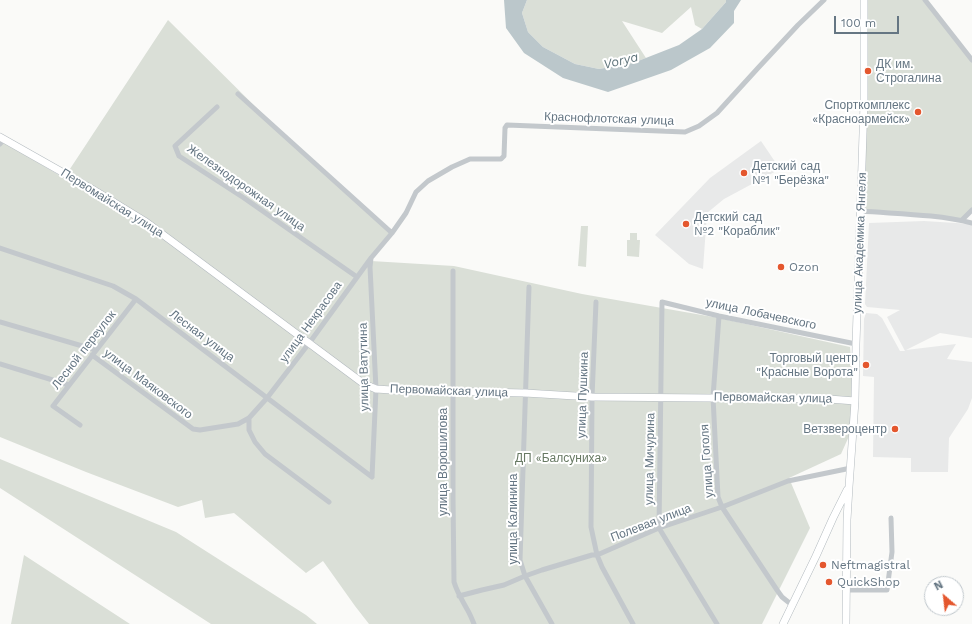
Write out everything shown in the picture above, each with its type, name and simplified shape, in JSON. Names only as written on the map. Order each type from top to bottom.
[{"type":"street","name":"Краснофлотская улица","points":[[506,125],[685,132],[708,121],[717,114],[798,25],[824,0]]},
{"type":"street","name":"улица Академика Янгеля","points":[[846,624],[847,520],[855,401],[861,211],[864,102],[864,0]]},
{"type":"street","points":[[925,0],[972,60]]},
{"type":"street","points":[[238,94],[392,234]]},
{"type":"street","name":"Железнодорожная улица","points":[[217,107],[175,146],[179,156],[244,198],[357,277]]},
{"type":"street","name":"улица Некрасова","points":[[249,418],[267,398],[371,258],[392,234],[406,213],[416,192],[428,181],[452,167],[470,159],[503,158],[506,125]]},
{"type":"street","name":"Первомайская улица","points":[[1,140],[92,190],[146,222],[310,342],[364,384],[376,388],[407,391],[525,393],[592,397],[829,398],[855,401]]},
{"type":"street","points":[[962,220],[972,210]]},
{"type":"street","points":[[861,211],[923,215],[962,220],[972,223]]},
{"type":"street","name":"Лесная улица","points":[[0,248],[113,286],[136,299],[372,477]]},
{"type":"street","name":"улица Ватутина","points":[[371,258],[370,267],[376,388],[372,477]]},
{"type":"street","name":"улица Ворошилова","points":[[453,271],[454,391],[452,497],[454,582],[459,596],[468,610],[474,624]]},
{"type":"street","name":"улица Калинина","points":[[529,287],[520,560],[525,576],[552,624]]},
{"type":"street","name":"Лесной переулок","points":[[80,425],[53,406],[136,299]]},
{"type":"street","name":"улица Пушкина","points":[[596,302],[592,397],[590,527],[602,567],[633,624]]},
{"type":"street","name":"улица Лобачевского","points":[[662,302],[719,316],[856,344]]},
{"type":"street","name":"улица Мичурина","points":[[659,528],[662,302]]},
{"type":"street","name":"улица Гоголя","points":[[719,316],[713,398],[718,497],[722,507],[776,590],[792,605]]},
{"type":"street","name":"улица Маяковского","points":[[0,322],[96,350]]},
{"type":"street","name":"улица Маяковского","points":[[92,355],[193,429],[200,430],[238,424],[249,418]]},
{"type":"street","points":[[0,364],[69,385]]},
{"type":"street","points":[[249,418],[249,430],[255,442],[265,454],[329,502]]},
{"type":"street","name":"Полевая улица","points":[[459,596],[504,585],[525,576],[592,555],[598,555],[659,528],[722,507],[788,481],[851,468]]},
{"type":"street","points":[[783,624],[849,487]]},
{"type":"street","points":[[833,518],[844,515],[847,520]]},
{"type":"street","points":[[847,590],[887,590],[892,552],[892,518]]},
{"type":"street","points":[[659,528],[717,624]]},
{"type":"shaded area","points":[[504,0],[527,0],[522,13],[528,32],[543,47],[575,64],[599,69],[633,63],[679,45],[702,29],[726,2],[726,0],[741,0],[734,11],[734,23],[710,48],[671,70],[608,92],[563,78],[524,53],[506,28]]},
{"type":"shaded area","points":[[761,141],[780,169],[724,199],[707,213],[703,269],[689,264],[655,235],[710,178]]},
{"type":"shaded area","points":[[924,221],[972,224],[972,338],[940,333],[906,350],[956,344],[947,359],[972,362],[972,398],[968,409],[949,438],[948,472],[911,472],[911,458],[873,457],[874,377],[863,376],[864,319],[866,313],[877,314],[882,318],[900,351],[905,351],[887,317],[900,310],[867,307],[865,304],[869,223]]},
{"type":"green space","points":[[527,0],[726,0],[726,2],[702,29],[695,25],[691,7],[662,33],[622,21],[646,58],[633,63],[599,69],[575,64],[543,47],[528,32],[522,13]]},
{"type":"green space","name":"Спорткомплекс «Красноармейск»","points":[[865,0],[925,0],[972,60],[972,210],[962,220],[861,211]]},
{"type":"green space","name":"ДП «Балсуниха»","points":[[168,20],[290,141],[391,232],[371,261],[454,266],[582,294],[719,318],[850,347],[855,401],[854,425],[841,454],[789,478],[810,528],[762,624],[369,624],[323,561],[306,573],[234,513],[205,518],[202,500],[178,507],[0,437],[0,140],[64,178]]},
{"type":"green space","points":[[581,226],[588,226],[586,267],[578,266]]},
{"type":"green space","points":[[630,233],[637,233],[637,240],[640,240],[639,257],[627,256],[627,240],[630,240]]},
{"type":"green space","points":[[0,459],[176,532],[306,615],[317,624],[211,624],[0,488]]},
{"type":"green space","points":[[24,555],[130,624],[11,624]]},
{"type":"place","name":"ДК им. Строгалина","points":[[868,71]]},
{"type":"place","name":"Спорткомплекс «Красноармейск»","points":[[918,112]]},
{"type":"place","name":"Детский сад №1 \"Берёзка\"","points":[[744,173]]},
{"type":"place","name":"Детский сад №2 \"Кораблик\"","points":[[686,224]]},
{"type":"place","name":"Ozon","points":[[781,267]]},
{"type":"place","name":"Торговый центр \"Красные Ворота\"","points":[[866,365]]},
{"type":"place","name":"Ветзвероцентр","points":[[895,429]]},
{"type":"place","name":"Neftmagistral","points":[[823,565]]},
{"type":"place","name":"QuickShop","points":[[829,582]]},
{"type":"water label","name":"Vorya","points":[[621,61]]}]
